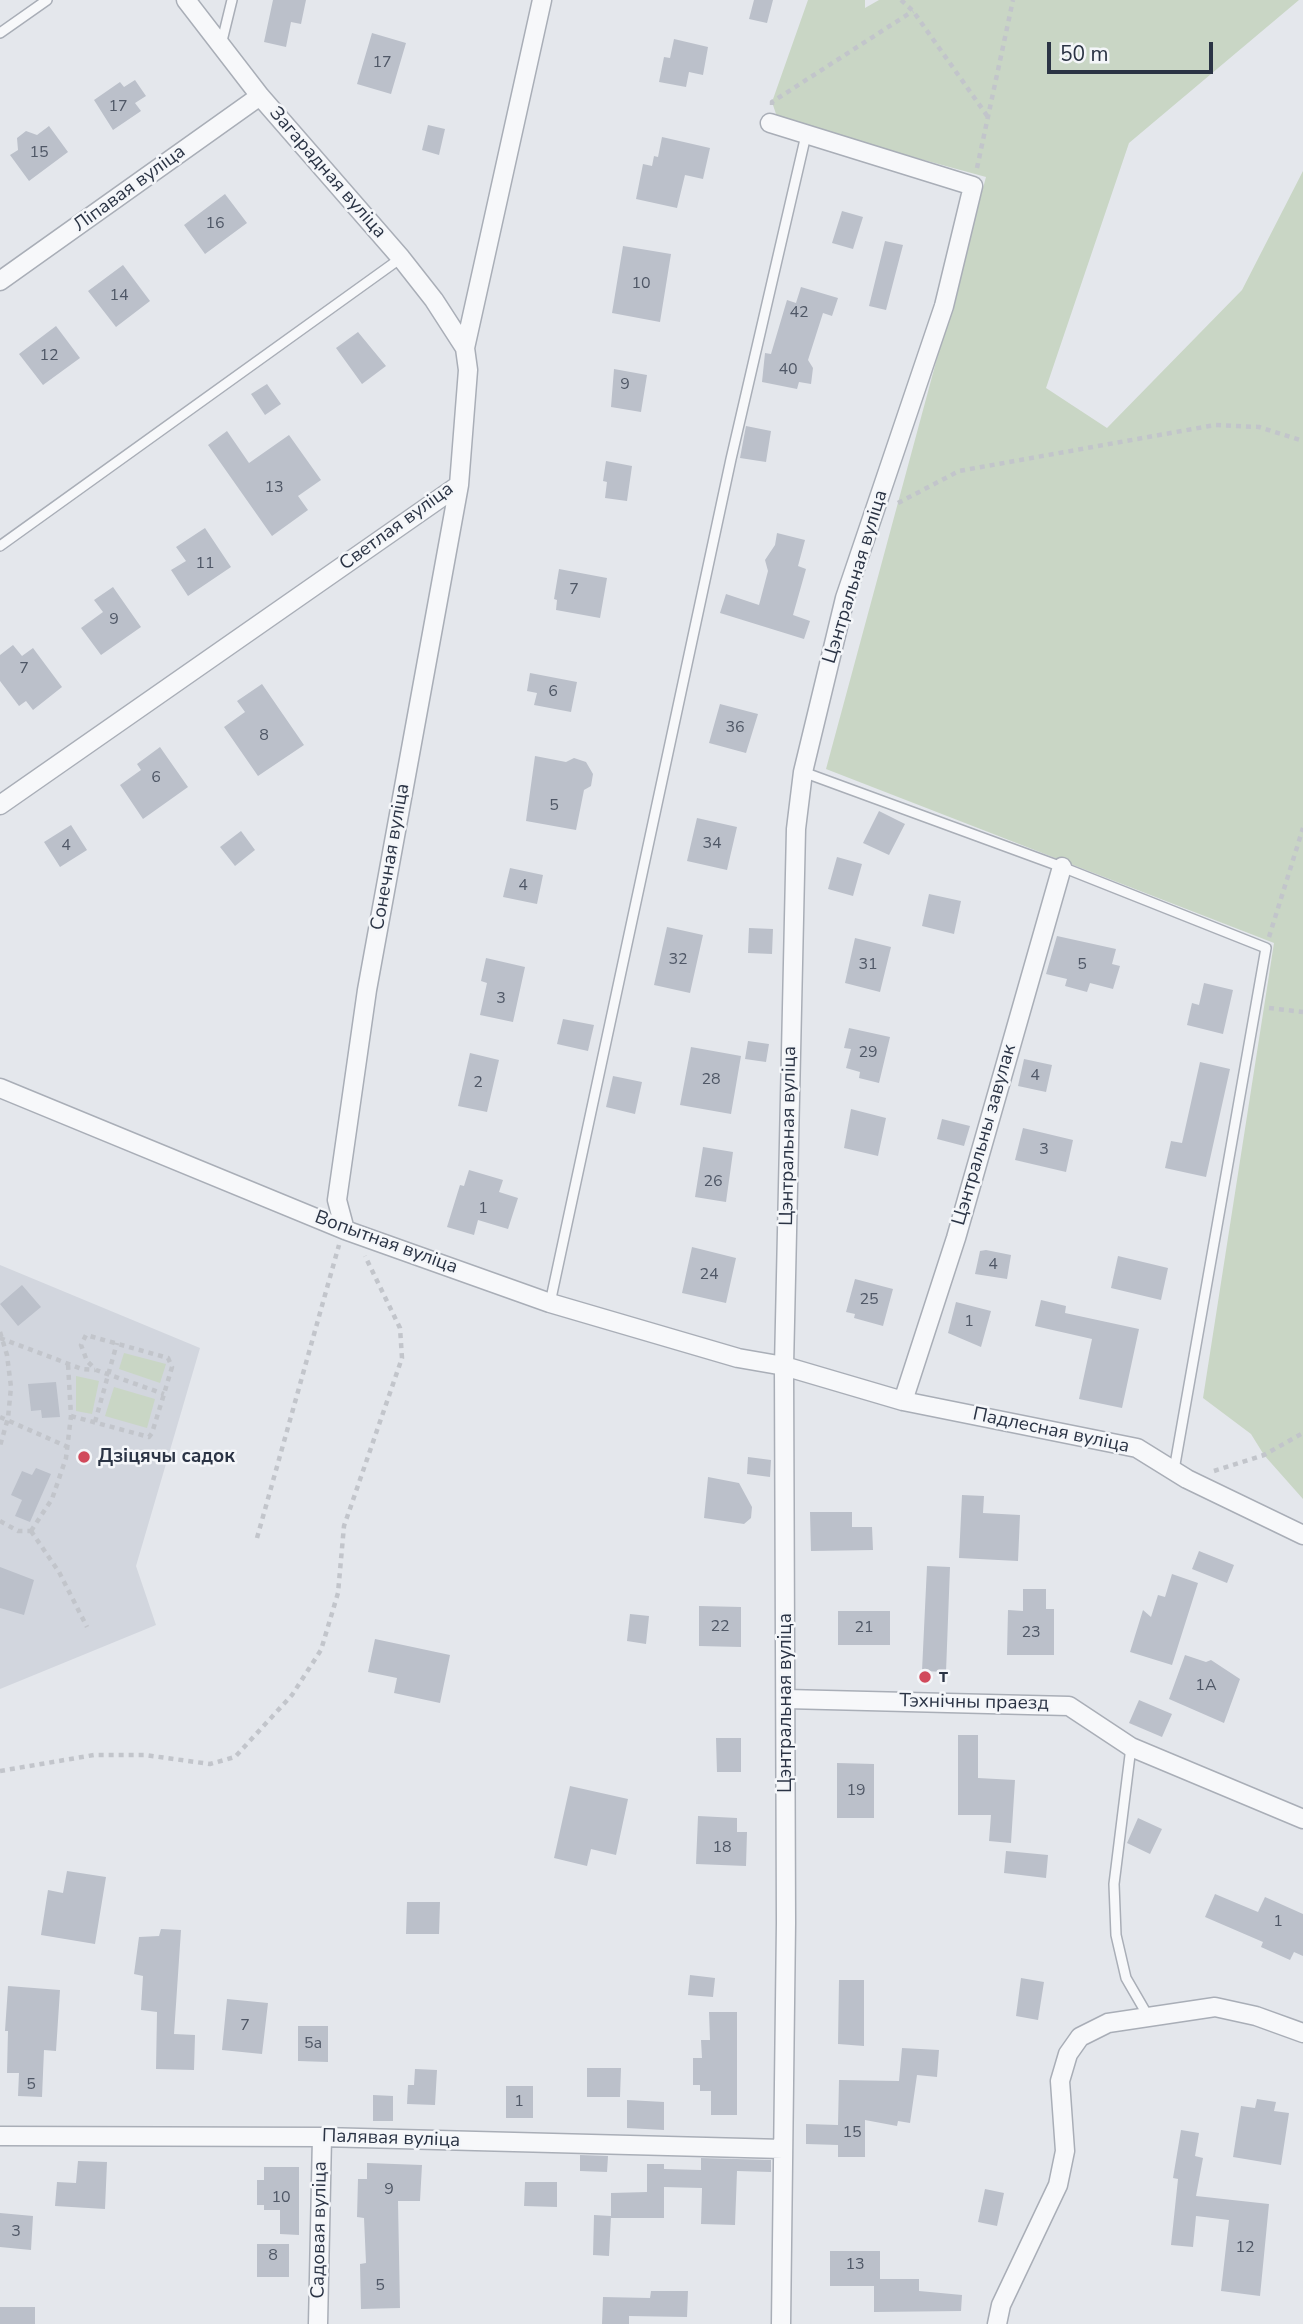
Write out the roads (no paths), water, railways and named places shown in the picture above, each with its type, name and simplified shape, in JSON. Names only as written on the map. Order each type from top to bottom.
[{"type":"street","name":"Загарадная вуліца","points":[[186,0],[260,96],[401,258],[434,300],[465,348]]},
{"type":"street","name":"Светлая вуліца","points":[[0,805],[459,485],[468,370],[465,348],[542,0]]},
{"type":"street","name":"Ліпавая вуліца","points":[[0,281],[260,96]]},
{"type":"street","points":[[770,123],[806,135]]},
{"type":"street","name":"Цэнтральная вуліца","points":[[781,2324],[786,1699],[784,1366],[796,829],[803,772],[845,598],[944,306],[973,186],[806,135]]},
{"type":"street","name":"Сонечная вуліца","points":[[345,1230],[337,1200],[367,990],[459,485]]},
{"type":"street","name":"Цэнтральны завулак","points":[[904,1401],[956,1238],[1062,867]]},
{"type":"street","name":"Вопытная вуліца","points":[[0,1088],[345,1230],[550,1303],[738,1358],[784,1366]]},
{"type":"street","name":"Падлесная вуліца","points":[[784,1366],[904,1401],[1137,1448],[1180,1475],[1303,1535]]},
{"type":"street","name":"Тэхнічны праезд","points":[[786,1699],[1069,1706],[1131,1746],[1303,1819]]},
{"type":"street","points":[[998,2324],[1001,2305],[1058,2185],[1066,2151],[1060,2081],[1068,2054],[1080,2037],[1108,2023],[1215,2007],[1256,2016],[1303,2033]]},
{"type":"street","name":"Палявая вуліца","points":[[0,2136],[322,2137],[783,2149]]},
{"type":"street","name":"Садовая вуліца","points":[[318,2324],[322,2137]]},
{"type":"lane","points":[[0,33],[47,0]]},
{"type":"lane","points":[[221,46],[232,0]]},
{"type":"lane","points":[[550,1303],[730,458],[806,135]]},
{"type":"lane","points":[[0,546],[401,258]]},
{"type":"lane","points":[[803,772],[1062,867],[1266,948],[1180,1475]]},
{"type":"lane","points":[[1131,1746],[1115,1884],[1116,1935],[1126,1978],[1148,2016]]},
{"type":"place","name":"Дзіцячы садок","points":[[84,1457]]},
{"type":"place","name":"т","points":[[925,1677]]}]
